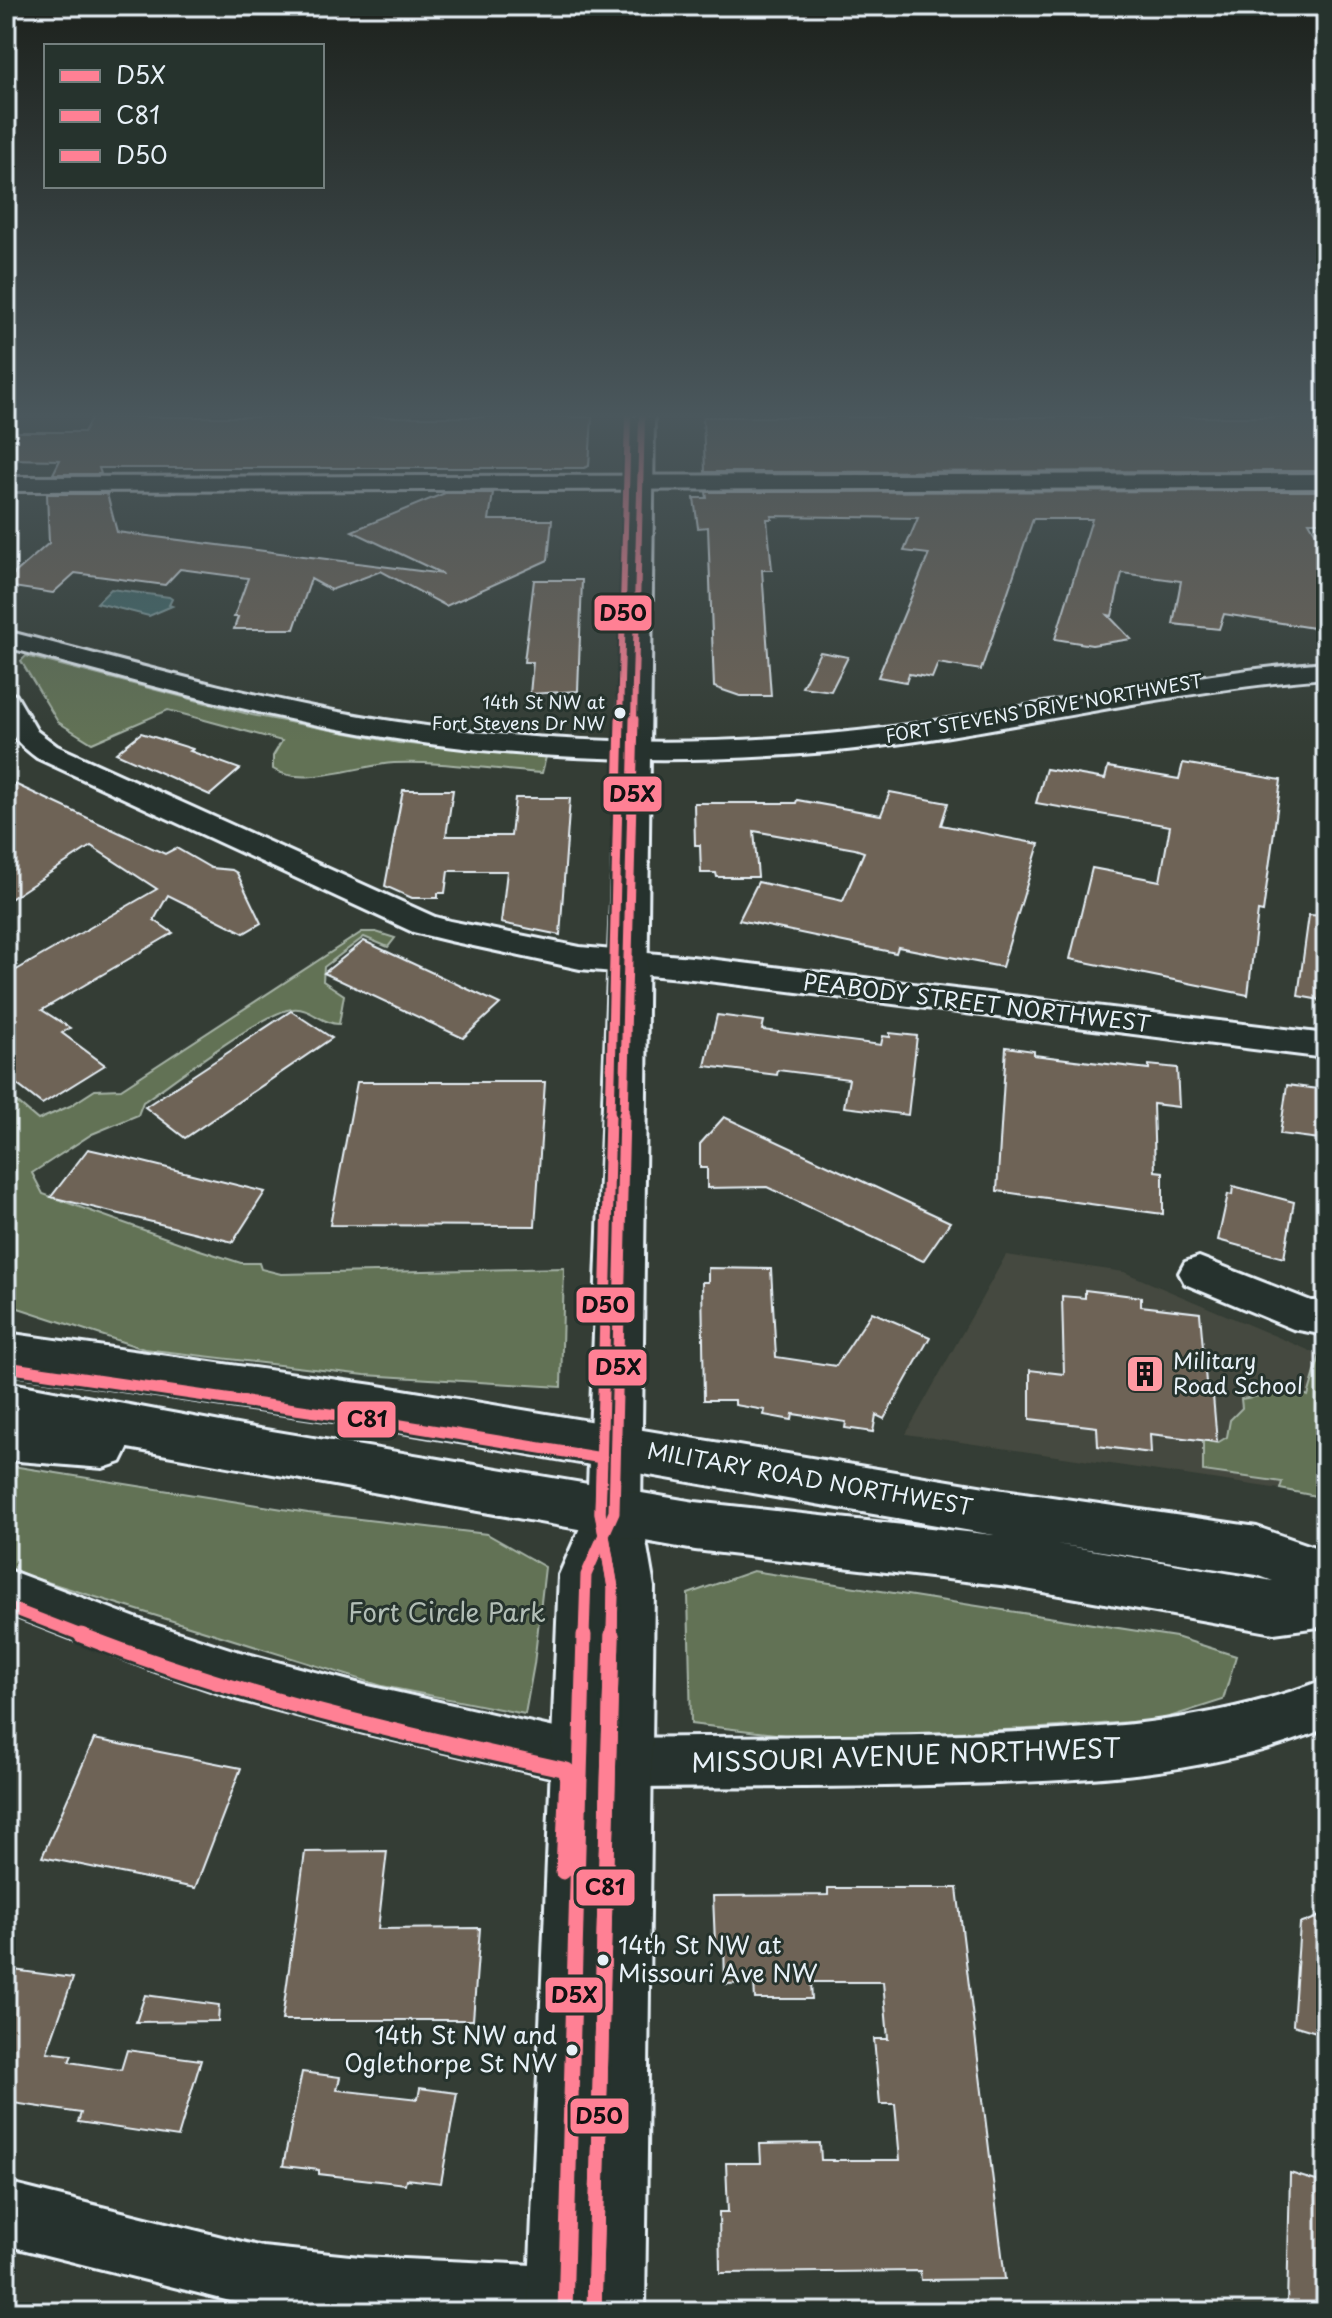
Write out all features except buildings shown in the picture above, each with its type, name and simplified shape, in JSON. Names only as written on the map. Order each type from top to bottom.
[{"type":"street","points":[[6,2214],[262,2278],[360,2289],[587,2305],[602,1761],[627,1587],[614,1512],[639,525]]},
{"type":"street","name":"FORT STEVENS DRIVE NORTHWEST","points":[[6,639],[341,721],[480,740],[634,749],[759,748],[866,740],[974,725],[1166,686],[1326,670]]},
{"type":"street","name":"PEABODY STREET NORTHWEST","points":[[6,701],[26,736],[47,752],[425,925],[564,955],[1326,1046]]},
{"type":"street","points":[[1199,1273],[1308,1317],[1326,1318]]},
{"type":"street","points":[[6,1320],[52,1348],[117,1370]]},
{"type":"street","name":"MILITARY ROAD NORTHWEST","points":[[6,1353],[373,1406],[997,1512],[1257,1551],[1326,1576]]},
{"type":"street","points":[[6,1403],[614,1512],[797,1539],[1009,1561],[1274,1607],[1326,1601]]},
{"type":"street","points":[[6,1438],[359,1468]]},
{"type":"street","name":"MISSOURI AVENUE NORTHWEST","points":[[6,1591],[137,1642],[234,1674],[343,1704],[602,1761],[966,1760],[1117,1751],[1219,1736],[1294,1716],[1326,1703]]},
{"type":"shaded area","points":[[1006,1255],[1124,1272],[1320,1355],[1280,1489],[906,1434]]},
{"type":"green space","points":[[26,656],[252,715],[399,743],[546,757],[542,773],[449,764],[394,763],[332,774],[299,776],[273,769],[273,756],[282,741],[168,710],[92,743],[58,722],[21,661]]},
{"type":"green space","points":[[362,932],[376,932],[395,938],[388,947],[364,937],[324,967],[323,981],[344,995],[339,1024],[299,1009],[262,1021],[143,1102],[138,1115],[92,1134],[32,1173],[43,1194],[197,1249],[241,1263],[259,1263],[261,1269],[281,1274],[564,1268],[561,1387],[365,1375],[144,1349],[6,1304],[6,1093],[38,1120],[70,1106],[95,1090],[121,1089]]},
{"type":"green space","points":[[1326,1354],[1326,1498],[1280,1489],[1282,1482],[1203,1471],[1203,1440],[1217,1443],[1227,1437],[1230,1420],[1242,1408],[1241,1399],[1258,1396],[1278,1383],[1308,1396],[1320,1355]]},
{"type":"green space","name":"Fort Circle Park","points":[[6,1465],[308,1513],[487,1534],[545,1567],[525,1714],[382,1686],[28,1576],[6,1566]]},
{"type":"green space","points":[[753,1571],[1176,1637],[1236,1656],[1223,1700],[1160,1720],[809,1738],[691,1724],[688,1594]]},
{"type":"water","points":[[111,589],[169,597],[172,599],[169,605],[172,606],[149,616],[97,603]]},
{"type":"transit line","name":"D50","points":[[594,2312],[613,1588],[600,1512],[625,525]]},
{"type":"transit line","name":"D5X","points":[[565,2312],[586,1575],[614,1512],[639,525]]},
{"type":"transit line","name":"C81","points":[[6,1367],[371,1420],[602,1458],[600,1513],[613,1588],[594,2312]]},
{"type":"transit line","name":"C81","points":[[6,1606],[145,1660],[229,1688],[355,1722],[567,1770],[563,1872]]},
{"type":"place","name":"14th St NW at Fort Stevens Dr NW","points":[[620,713]]},
{"type":"place","name":"Military Road School","points":[[1145,1374]]},
{"type":"place","name":"14th St NW at Missouri Ave NW","points":[[603,1960]]},
{"type":"place","name":"14th St NW and Oglethorpe St NW","points":[[572,2050]]}]
